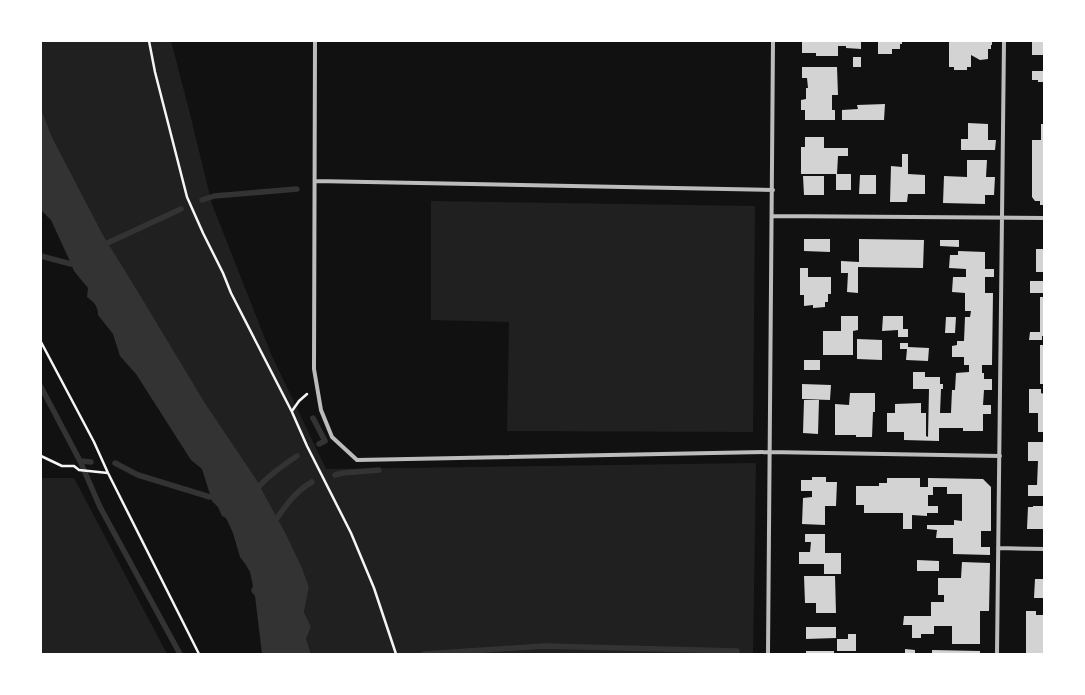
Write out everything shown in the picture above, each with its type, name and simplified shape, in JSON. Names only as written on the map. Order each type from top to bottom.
[{"type":"street","points":[[315,41],[314,368],[321,410],[332,437],[357,460],[769,452],[1000,456]]},
{"type":"street","points":[[768,654],[773,190],[773,41]]},
{"type":"street","points":[[997,654],[1004,41]]},
{"type":"street","points":[[315,181],[773,190]]},
{"type":"street","points":[[772,216],[1044,218]]},
{"type":"street","points":[[998,548],[1044,549]]},
{"type":"path","points":[[149,41],[155,72],[187,197],[231,293],[292,412],[307,446],[351,533],[374,588],[396,654]]},
{"type":"path","points":[[41,342],[94,442],[108,473],[199,654]]},
{"type":"path","points":[[292,412],[299,401],[316,382]]},
{"type":"path","points":[[41,456],[62,466],[74,466],[79,470],[108,473]]},
{"type":"shaded area","points":[[41,41],[171,41],[212,204],[271,354],[326,469],[756,463],[753,654],[311,654],[306,639],[311,627],[304,612],[309,587],[286,534],[256,479],[205,403],[103,235],[52,137],[41,109]]},
{"type":"shaded area","points":[[41,109],[52,137],[103,235],[205,403],[256,479],[286,534],[309,587],[304,612],[311,627],[306,639],[311,654],[262,654],[255,596],[251,591],[253,586],[250,572],[240,557],[233,533],[226,518],[222,516],[218,507],[212,501],[202,469],[191,460],[136,374],[120,356],[113,334],[98,315],[95,304],[87,297],[88,288],[74,271],[51,220],[41,210]]},
{"type":"shaded area","points":[[431,201],[755,206],[753,432],[507,431],[509,322],[431,320]]},
{"type":"shaded area","points":[[41,478],[74,478],[167,654],[41,654]]},
{"type":"building","points":[[802,41],[861,41],[861,49],[838,46],[838,56],[816,56],[816,53],[802,53]]},
{"type":"building","points":[[878,41],[902,41],[902,44],[900,44],[900,49],[892,49],[892,54],[878,54]]},
{"type":"building","points":[[949,41],[992,41],[992,45],[991,49],[988,49],[988,59],[980,60],[971,55],[971,67],[967,67],[967,70],[954,70],[954,67],[949,67]]},
{"type":"building","points":[[1032,41],[1044,41],[1044,55],[1032,55]]},
{"type":"building","points":[[853,57],[861,57],[861,67],[853,67]]},
{"type":"building","points":[[802,67],[837,67],[838,95],[832,95],[832,110],[835,110],[835,120],[805,120],[805,110],[801,110],[801,100],[806,99],[806,88],[808,88],[807,78],[802,78]]},
{"type":"building","points":[[1032,71],[1044,71],[1044,82],[1032,80]]},
{"type":"building","points":[[885,104],[884,120],[842,120],[842,110],[858,109],[857,105]]},
{"type":"building","points":[[968,123],[988,124],[988,140],[996,140],[995,150],[961,150],[961,139],[968,139]]},
{"type":"building","points":[[1041,124],[1044,124],[1044,205],[1040,205],[1040,201],[1035,201],[1032,197],[1032,140],[1041,140]]},
{"type":"building","points":[[805,137],[824,137],[824,148],[848,148],[848,156],[838,156],[837,174],[851,174],[851,190],[836,190],[836,174],[801,174],[801,147],[805,147]]},
{"type":"building","points":[[902,154],[908,154],[908,174],[925,175],[925,194],[908,194],[907,202],[890,202],[891,166],[902,167]]},
{"type":"building","points":[[967,160],[987,160],[986,177],[995,177],[994,195],[985,195],[985,204],[943,203],[944,176],[967,177]]},
{"type":"building","points":[[860,175],[876,175],[876,194],[859,194]]},
{"type":"building","points":[[803,176],[824,176],[824,195],[804,195]]},
{"type":"building","points":[[804,239],[830,239],[830,252],[804,251]]},
{"type":"building","points":[[859,239],[924,240],[923,268],[858,267],[858,293],[847,292],[848,273],[841,273],[841,261],[859,262]]},
{"type":"building","points":[[940,240],[959,240],[959,247],[940,246]]},
{"type":"building","points":[[1036,249],[1044,249],[1044,272],[1036,272]]},
{"type":"building","points":[[958,251],[985,252],[985,269],[994,269],[994,277],[985,277],[985,293],[993,293],[992,365],[982,365],[984,379],[992,379],[992,390],[984,390],[983,405],[991,405],[991,414],[983,414],[983,431],[963,431],[963,428],[939,428],[939,441],[904,440],[904,432],[887,432],[887,413],[895,413],[895,404],[921,403],[921,413],[926,413],[926,436],[928,437],[929,389],[913,389],[913,372],[925,372],[925,377],[940,377],[940,384],[943,384],[943,389],[941,389],[940,413],[951,413],[952,390],[955,390],[956,373],[969,372],[969,365],[964,365],[964,357],[952,357],[952,346],[957,345],[957,341],[964,341],[965,317],[970,317],[971,311],[965,311],[965,293],[952,292],[953,277],[966,277],[966,269],[949,268],[950,255],[958,255]]},
{"type":"building","points":[[800,268],[808,268],[808,277],[831,277],[831,294],[828,294],[828,302],[825,302],[825,307],[813,308],[813,305],[804,306],[804,295],[800,295]]},
{"type":"building","points":[[1030,281],[1044,281],[1044,293],[1030,293]]},
{"type":"building","points":[[1040,297],[1044,297],[1044,336],[1042,336],[1042,340],[1029,340],[1030,332],[1040,332]]},
{"type":"building","points":[[841,316],[858,316],[858,330],[853,331],[853,355],[823,355],[823,331],[841,331]]},
{"type":"building","points":[[883,316],[903,316],[903,329],[908,329],[908,337],[898,337],[898,330],[882,331]]},
{"type":"building","points":[[946,317],[956,317],[955,333],[945,333]]},
{"type":"building","points":[[857,339],[882,340],[882,360],[857,359]]},
{"type":"building","points":[[900,343],[908,343],[908,347],[929,348],[928,361],[906,360],[907,349],[900,349]]},
{"type":"building","points":[[1040,345],[1044,345],[1044,384],[1040,384]]},
{"type":"building","points":[[804,360],[820,360],[820,370],[804,370]]},
{"type":"building","points":[[802,384],[831,385],[830,400],[802,399]]},
{"type":"building","points":[[1029,389],[1041,389],[1041,393],[1044,394],[1044,432],[1038,432],[1038,413],[1029,413]]},
{"type":"building","points":[[850,393],[875,393],[875,412],[873,412],[872,437],[835,435],[835,404],[849,405]]},
{"type":"building","points":[[804,400],[819,400],[818,434],[803,433]]},
{"type":"building","points":[[1028,442],[1044,442],[1044,496],[1028,496],[1028,485],[1037,485],[1038,461],[1028,461]]},
{"type":"building","points":[[812,477],[826,477],[826,482],[837,482],[836,506],[825,506],[825,525],[802,524],[803,498],[812,497],[812,491],[801,491],[801,480],[812,480]]},
{"type":"building","points":[[887,478],[920,478],[920,487],[928,487],[928,478],[983,479],[991,487],[991,531],[981,531],[981,547],[990,547],[990,555],[953,554],[953,538],[936,538],[937,530],[927,529],[927,525],[954,525],[954,520],[962,521],[962,494],[947,494],[947,487],[933,487],[933,495],[928,495],[928,506],[938,506],[938,513],[927,513],[927,516],[912,515],[912,529],[903,529],[903,513],[864,513],[864,505],[856,505],[856,486],[879,486],[879,483],[887,483]]},
{"type":"building","points":[[1044,506],[1044,529],[1027,529],[1028,507]]},
{"type":"building","points":[[805,534],[825,534],[825,553],[841,553],[841,574],[824,574],[824,564],[799,564],[799,552],[810,552],[811,542],[805,542]]},
{"type":"building","points":[[917,560],[939,561],[939,571],[917,571]]},
{"type":"building","points":[[962,562],[990,563],[989,611],[980,611],[980,644],[952,644],[952,626],[934,626],[934,634],[921,634],[921,638],[912,638],[912,625],[903,625],[904,616],[931,616],[931,602],[944,602],[944,595],[938,595],[938,578],[961,578]]},
{"type":"building","points":[[804,576],[835,576],[836,613],[816,613],[816,603],[805,603]]},
{"type":"building","points":[[1035,579],[1044,579],[1044,598],[1034,598]]},
{"type":"building","points":[[1026,611],[1036,611],[1036,615],[1044,615],[1044,654],[1026,653]]},
{"type":"building","points":[[806,627],[836,627],[836,638],[806,639]]},
{"type":"building","points":[[848,634],[856,634],[856,651],[837,651],[837,639],[848,639]]},
{"type":"building","points":[[905,649],[915,650],[915,654],[905,654]]},
{"type":"building","points":[[932,650],[980,651],[980,654],[932,654]]},
{"type":"building","points":[[806,651],[834,651],[834,654],[806,654]]},
{"type":"waterway","points":[[202,200],[214,196],[297,189]]},
{"type":"waterway","points":[[101,246],[181,209]]},
{"type":"waterway","points":[[41,256],[71,264]]},
{"type":"waterway","points":[[41,387],[80,461],[100,507],[180,654]]},
{"type":"waterway","points":[[313,418],[325,441],[319,444]]},
{"type":"waterway","points":[[259,486],[277,470],[297,456]]},
{"type":"waterway","points":[[80,461],[91,462]]},
{"type":"waterway","points":[[115,463],[138,475],[210,497]]},
{"type":"waterway","points":[[335,475],[379,470]]},
{"type":"waterway","points":[[277,518],[288,503],[312,482]]},
{"type":"waterway","points":[[424,654],[544,646],[737,651]]}]
